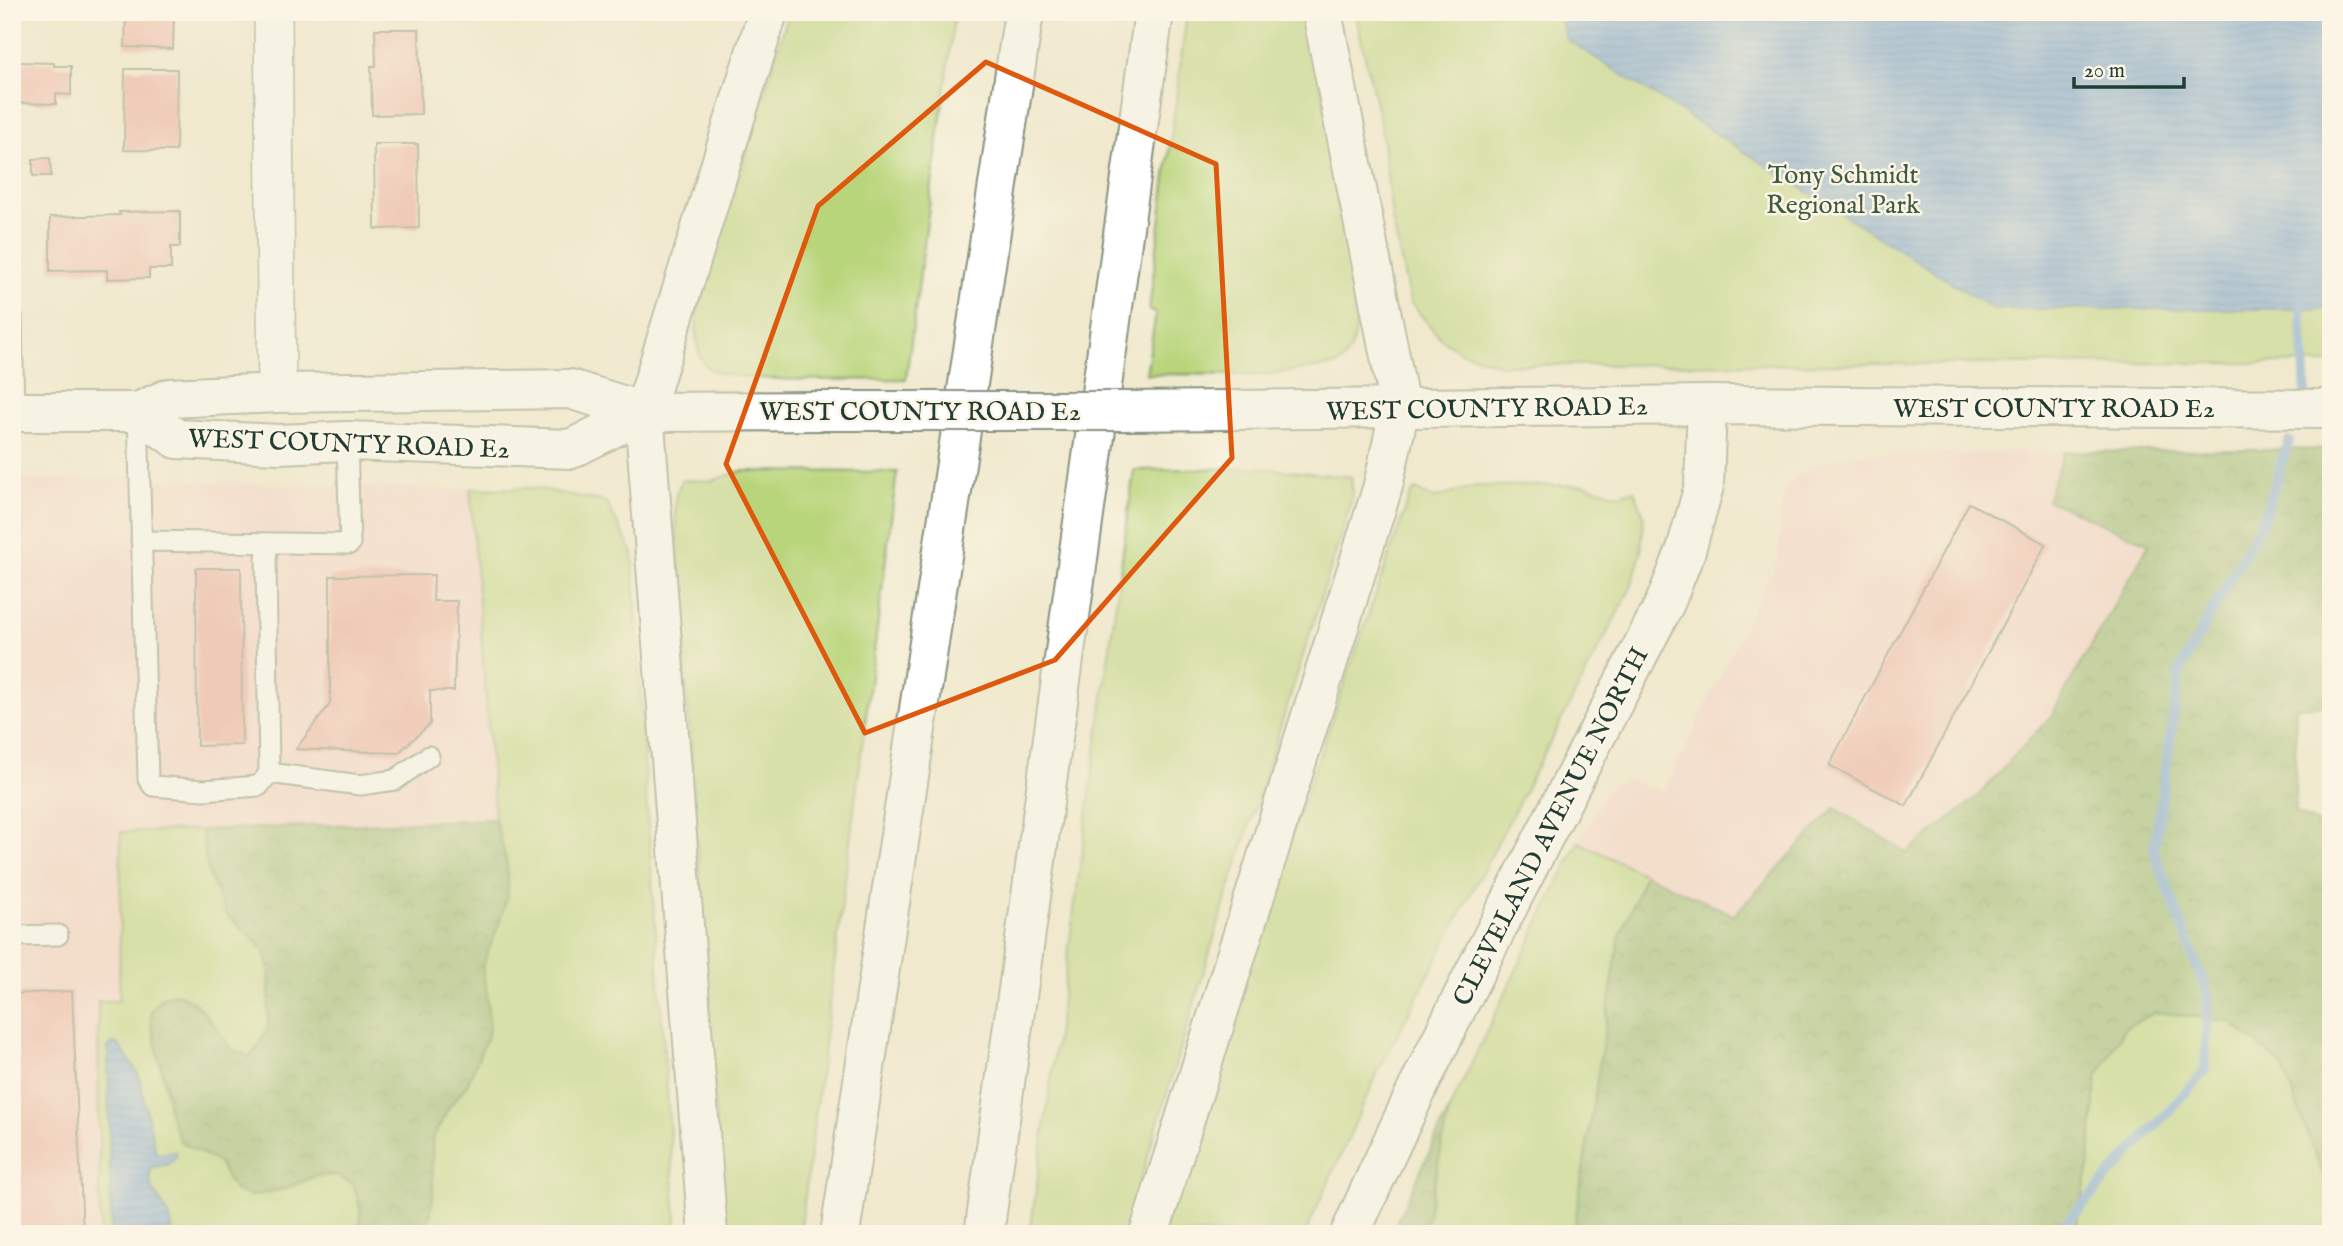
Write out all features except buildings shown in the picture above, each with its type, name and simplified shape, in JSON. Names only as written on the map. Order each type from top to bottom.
[{"type":"main road","points":[[708,1234],[644,412],[768,12]]},
{"type":"main road","points":[[840,1234],[1024,12]]},
{"type":"main road","points":[[984,1234],[1154,12]]},
{"type":"main road","points":[[1149,1234],[1383,486],[1400,407],[1322,12]]},
{"type":"main road","name":"WEST COUNTY ROAD E2","points":[[13,411],[138,411],[169,398],[277,393],[570,389],[644,412],[1252,411],[1707,405],[2331,409]]},
{"type":"main road","name":"CLEVELAND AVENUE NORTH","points":[[1350,1234],[1455,1009],[1665,603],[1686,550],[1704,486],[1707,405]]},
{"type":"main road","name":"WEST COUNTY ROAD E2","points":[[138,411],[177,439],[279,444],[347,441],[571,449],[644,412]]},
{"type":"street","points":[[273,12],[277,393]]},
{"type":"lane","points":[[12,316],[13,411]]},
{"type":"lane","points":[[138,411],[148,779],[153,786],[203,790],[259,786],[269,773],[268,544]]},
{"type":"lane","points":[[141,541],[350,544],[347,441]]},
{"type":"lane","points":[[269,773],[360,785],[395,780],[429,756]]},
{"type":"lane","points":[[12,936],[58,935]]},
{"type":"highlighted area","points":[[986,62],[1216,164],[1232,458],[1055,660],[865,733],[726,464],[818,206]]},
{"type":"shaded area","points":[[2064,452],[2047,500],[2149,544],[2051,716],[1977,797],[1907,853],[1835,809],[1734,915],[1578,842],[1612,785],[1628,779],[1663,792],[1778,559],[1783,491],[1797,476],[1826,460],[1866,454]]},
{"type":"shaded area","points":[[12,479],[470,489],[495,819],[121,832],[119,1001],[98,1002],[100,1234],[12,1234]]},
{"type":"green space","points":[[789,12],[955,12],[906,379],[803,380],[743,377],[709,369],[700,356],[697,340],[698,308]]},
{"type":"green space","points":[[1187,12],[1306,12],[1350,225],[1358,293],[1357,324],[1350,348],[1338,365],[1261,375],[1146,374],[1156,313],[1149,310]]},
{"type":"green space","name":"Tony Schmidt Regional Park","points":[[1355,12],[2331,12],[2331,363],[1502,365],[1461,352],[1440,338],[1410,302],[1392,219],[1381,126]]},
{"type":"green space","points":[[2331,449],[2331,705],[2296,707],[2295,811],[2331,831],[2331,1196],[2282,1065],[2230,1021],[2155,1012],[2125,1028],[2097,1077],[2089,1164],[2075,1234],[1573,1234],[1619,939],[1645,874],[1734,915],[1835,808],[1907,853],[1977,797],[2051,716],[2149,544],[2047,500],[2064,452]]},
{"type":"green space","points":[[1260,468],[1351,477],[1353,494],[1346,519],[1124,1234],[1030,1234],[1134,470]]},
{"type":"green space","points":[[741,471],[897,472],[800,1234],[723,1234],[675,513],[676,495],[682,480],[711,481]]},
{"type":"green space","points":[[1584,485],[1618,495],[1634,490],[1644,516],[1641,553],[1631,587],[1380,1068],[1305,1234],[1163,1234],[1231,1009],[1410,496],[1416,489],[1433,499],[1475,486]]},
{"type":"green space","points":[[535,488],[606,502],[633,553],[646,794],[677,1234],[418,1234],[430,1217],[433,1195],[432,1140],[449,1107],[467,1085],[487,993],[482,967],[507,863],[495,819],[470,489]]},
{"type":"green space","points":[[495,819],[507,863],[508,893],[482,967],[487,993],[489,1032],[467,1085],[449,1107],[432,1140],[433,1195],[430,1217],[418,1234],[356,1234],[361,1215],[353,1184],[336,1175],[315,1176],[285,1189],[251,1196],[234,1190],[219,1163],[180,1141],[169,1113],[166,1085],[151,1023],[151,1011],[163,997],[178,994],[203,1011],[232,1049],[249,1057],[259,1046],[268,1026],[270,969],[263,949],[225,913],[208,872],[201,830]]},
{"type":"green space","points":[[201,830],[208,872],[246,931],[263,949],[270,969],[268,1026],[259,1046],[249,1057],[232,1050],[203,1011],[192,1001],[151,1023],[167,1098],[180,1141],[219,1163],[234,1190],[285,1189],[315,1176],[336,1175],[353,1183],[361,1215],[356,1234],[173,1234],[169,1216],[154,1193],[150,1174],[152,1167],[169,1164],[175,1152],[156,1154],[138,1073],[113,1043],[108,1048],[111,1234],[100,1234],[98,1001],[119,1001],[121,832]]},
{"type":"green space","points":[[1578,842],[1645,874],[1619,939],[1573,1234],[1424,1234],[1449,1110]]},
{"type":"green space","points":[[2155,1012],[2230,1021],[2282,1065],[2331,1196],[2331,1234],[2075,1234],[2089,1164],[2097,1077],[2125,1028]]},
{"type":"green space","points":[[1449,1110],[1424,1234],[1391,1234]]},
{"type":"water","points":[[1558,12],[2331,12],[2331,309],[1993,309],[1566,39]]},
{"type":"water","points":[[113,1043],[119,1045],[138,1073],[156,1154],[176,1152],[176,1157],[169,1164],[152,1167],[150,1173],[154,1192],[169,1216],[173,1234],[111,1234],[108,1048]]},
{"type":"waterway","points":[[2300,296],[2306,393]]},
{"type":"waterway","points":[[2056,1234],[2205,1071],[2208,995],[2154,851],[2180,670],[2263,520],[2289,441]]}]
